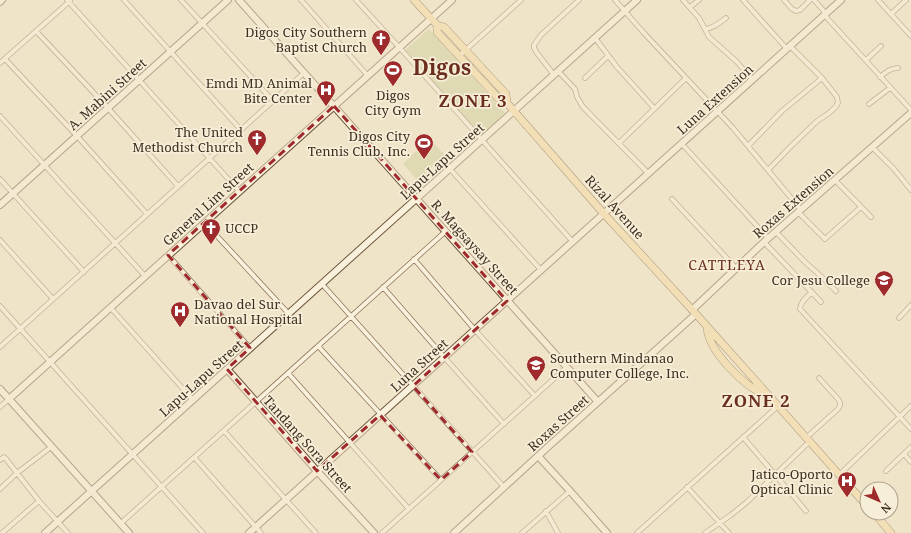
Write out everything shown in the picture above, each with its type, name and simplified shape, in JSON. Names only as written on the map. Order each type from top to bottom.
[{"type":"main road","name":"Rizal Avenue","points":[[414,0],[437,25],[444,27],[506,94],[507,103]]},
{"type":"main road","name":"Rizal Avenue","points":[[437,25],[437,32],[499,99],[507,103],[604,214],[707,326],[709,337],[717,353],[748,385],[759,393],[770,397],[859,497]]},
{"type":"main road","points":[[469,67],[476,61]]},
{"type":"main road","points":[[881,521],[892,533]]},
{"type":"street","points":[[124,0],[241,130]]},
{"type":"street","points":[[181,0],[273,101]]},
{"type":"street","name":"A. Mabini Street","points":[[0,205],[228,0]]},
{"type":"street","name":"R. Magsaysay Street","points":[[238,0],[598,402]]},
{"type":"street","points":[[301,0],[368,76]]},
{"type":"street","points":[[356,0],[572,242]]},
{"type":"street","name":"General Lim Street","points":[[0,407],[452,0]]},
{"type":"street","points":[[459,56],[521,0]]},
{"type":"street","points":[[579,0],[541,35],[534,45],[534,48],[556,73],[575,89],[577,97],[583,107],[648,174]]},
{"type":"street","points":[[614,0],[718,111],[768,170],[800,211],[825,239],[861,207]]},
{"type":"street","name":"Lapu-Lapu Street","points":[[45,533],[638,0]]},
{"type":"street","points":[[683,0],[699,18],[712,41],[731,56],[753,80]]},
{"type":"street","points":[[690,7],[699,0]]},
{"type":"street","points":[[743,0],[788,48],[822,78],[837,97],[838,101],[838,104],[827,115],[816,122],[768,170]]},
{"type":"street","points":[[784,0],[792,9],[796,11],[800,10],[810,0]]},
{"type":"street","points":[[814,0],[820,6],[827,18],[911,112]]},
{"type":"street","name":"Luna Extension","points":[[604,214],[841,0]]},
{"type":"street","points":[[878,0],[911,36]]},
{"type":"street","points":[[891,14],[906,0]]},
{"type":"street","points":[[0,63],[69,1],[239,191]]},
{"type":"street","points":[[705,29],[709,29],[717,25],[726,18]]},
{"type":"street","points":[[36,31],[178,186]]},
{"type":"street","points":[[595,38],[608,56],[654,108]]},
{"type":"street","points":[[866,60],[881,46]]},
{"type":"street","points":[[584,78],[608,56]]},
{"type":"street","points":[[5,59],[147,214]]},
{"type":"street","points":[[880,77],[887,71],[893,68],[898,68]]},
{"type":"street","points":[[0,347],[304,73]]},
{"type":"street","points":[[619,143],[686,78]]},
{"type":"street","points":[[748,146],[782,112],[822,78]]},
{"type":"street","points":[[869,104],[890,88]]},
{"type":"street","name":"Roxas Extension","points":[[694,312],[736,268],[766,240],[911,112]]},
{"type":"street","points":[[0,116],[45,164],[144,276]]},
{"type":"street","points":[[682,144],[821,302]]},
{"type":"street","points":[[872,148],[894,169],[911,190]]},
{"type":"street","points":[[450,169],[542,270]]},
{"type":"street","points":[[0,178],[84,272]]},
{"type":"street","points":[[835,180],[871,217]]},
{"type":"street","points":[[672,199],[736,268]]},
{"type":"street","name":"Luna Street","points":[[249,533],[604,214]]},
{"type":"street","points":[[204,222],[289,314]]},
{"type":"street","points":[[120,524],[446,231]]},
{"type":"street","points":[[776,232],[804,262],[824,278],[836,291]]},
{"type":"street","points":[[0,240],[53,299]]},
{"type":"street","points":[[168,255],[250,348]]},
{"type":"street","points":[[414,259],[475,330],[535,396]]},
{"type":"street","points":[[322,284],[504,487]]},
{"type":"street","points":[[384,287],[504,424]]},
{"type":"street","points":[[812,292],[802,303],[800,309],[911,429]]},
{"type":"street","points":[[899,318],[911,305]]},
{"type":"street","points":[[0,306],[203,533]]},
{"type":"street","points":[[110,307],[193,400]]},
{"type":"street","name":"Roxas Street","points":[[454,533],[694,312]]},
{"type":"street","points":[[318,346],[441,480]]},
{"type":"street","points":[[382,533],[567,367]]},
{"type":"street","name":"Tandang Sora Street","points":[[227,369],[374,533]]},
{"type":"street","points":[[288,373],[409,509]]},
{"type":"street","points":[[705,533],[739,509],[775,476],[838,409],[840,402],[819,378]]},
{"type":"street","points":[[0,389],[129,533]]},
{"type":"street","points":[[637,533],[686,487],[778,406]]},
{"type":"street","points":[[839,475],[911,406]]},
{"type":"street","points":[[224,430],[316,533]]},
{"type":"street","points":[[743,437],[806,512]]},
{"type":"street","points":[[0,489],[17,473],[51,447]]},
{"type":"street","points":[[886,471],[911,447]]},
{"type":"street","points":[[904,454],[911,462]]},
{"type":"street","points":[[538,456],[607,533]]},
{"type":"street","points":[[194,457],[261,533]]},
{"type":"street","points":[[0,460],[5,458],[39,502],[68,533]]},
{"type":"street","points":[[686,487],[729,533]]},
{"type":"street","points":[[522,533],[570,491]]},
{"type":"street","points":[[2,533],[39,502]]},
{"type":"street","points":[[546,511],[558,533]]},
{"type":"highlighted area","points":[[334,106],[507,301],[413,386],[472,452],[441,480],[380,415],[317,471],[227,369],[250,348],[168,255]]},
{"type":"green space","points":[[429,29],[506,114],[482,136],[404,51]]},
{"type":"green space","name":"Digos City Tennis Club, Inc.","points":[[429,138],[445,155],[418,181],[403,164]]},
{"type":"place","name":"Digos City Southern Baptist Church","points":[[381,56]]},
{"type":"place","name":"Digos City Gym","points":[[393,87]]},
{"type":"place","name":"Emdi MD Animal Bite Center","points":[[326,107]]},
{"type":"place","name":"The United Methodist Church","points":[[257,156]]},
{"type":"place","name":"Digos City Tennis Club, Inc.","points":[[424,160]]},
{"type":"place","name":"UCCP","points":[[211,245]]},
{"type":"place","name":"Cor Jesu College","points":[[884,297]]},
{"type":"place","name":"Davao del Sur National Hospital","points":[[180,328]]},
{"type":"place","name":"Southern Mindanao Computer College, Inc.","points":[[536,382]]},
{"type":"place","name":"Jatico-Oporto Optical Clinic","points":[[847,498]]},
{"type":"district","name":"Digos","points":[[442,67]]},
{"type":"district","name":"ZONE 3","points":[[473,100]]},
{"type":"district","name":"CATTLEYA","points":[[727,264]]},
{"type":"district","name":"ZONE 2","points":[[756,400]]}]
